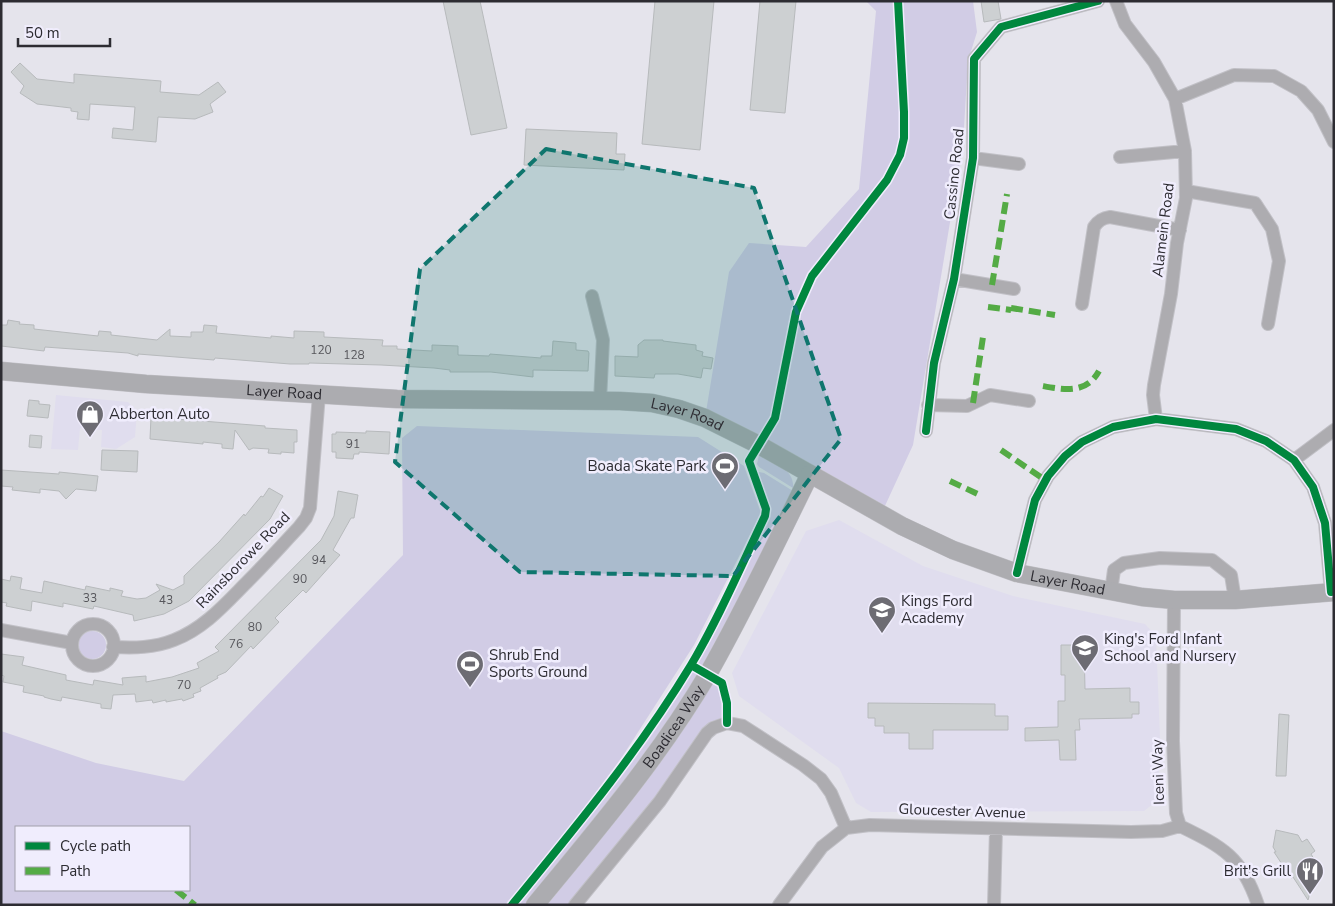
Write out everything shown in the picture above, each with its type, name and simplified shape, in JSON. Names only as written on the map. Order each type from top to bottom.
[{"type":"main road","name":"Layer Road","points":[[1,371],[146,384],[428,400],[652,403],[680,409],[705,418],[759,445],[902,526],[953,550],[1017,573],[1142,598],[1174,600],[1235,600],[1332,592]]},
{"type":"main road","name":"Boadicea Way","points":[[535,905],[625,795],[666,738],[707,675],[756,584],[810,474]]},
{"type":"street","name":"Cassino Road","points":[[926,431],[934,363],[954,279],[973,158],[974,59],[1001,27],[1098,1]]},
{"type":"street","name":"Alamein Road","points":[[1116,1],[1125,24],[1154,62],[1175,100],[1186,151],[1186,198],[1172,294],[1152,396],[1156,419]]},
{"type":"street","points":[[1175,100],[1234,75],[1274,76],[1301,91],[1318,110],[1334,142]]},
{"type":"street","points":[[1120,157],[1186,151]]},
{"type":"street","points":[[973,158],[1019,164]]},
{"type":"street","points":[[1186,191],[1255,203],[1272,229],[1279,261],[1268,324]]},
{"type":"street","points":[[1082,304],[1094,227],[1103,218],[1110,217],[1180,230]]},
{"type":"street","points":[[954,279],[1014,289]]},
{"type":"street","points":[[592,296],[603,340],[600,401]]},
{"type":"street","name":"Rainsborowe Road","points":[[114,647],[135,648],[154,646],[174,640],[202,626],[299,527],[306,518],[310,508],[319,394]]},
{"type":"street","points":[[928,405],[967,406],[990,395],[1029,401]]},
{"type":"street","points":[[1017,573],[1035,500],[1048,476],[1065,456],[1082,442],[1113,427],[1156,419],[1236,430],[1266,441],[1294,460],[1313,487],[1325,523],[1332,592]]},
{"type":"street","points":[[1294,460],[1334,430]]},
{"type":"street","points":[[1111,592],[1114,570],[1124,563],[1160,558],[1212,560],[1231,575],[1235,600]]},
{"type":"street","name":"Iceni Way","points":[[1174,600],[1173,742],[1176,813],[1180,826]]},
{"type":"street","points":[[95,624],[107,629],[111,634],[114,647],[108,659],[91,666],[75,656],[72,643],[73,637],[82,627],[95,624]]},
{"type":"street","points":[[1,630],[72,643]]},
{"type":"street","points":[[575,905],[660,801],[707,733],[713,728],[727,723],[743,726],[821,779],[831,793],[846,828],[822,847],[779,905]]},
{"type":"street","name":"Gloucester Avenue","points":[[846,828],[870,825],[996,830],[1131,832],[1162,831],[1180,826]]},
{"type":"street","points":[[1180,826],[1222,848],[1242,870],[1251,884],[1258,905]]},
{"type":"street","points":[[994,905],[996,830]]},
{"type":"highlighted area","points":[[546,149],[754,188],[841,439],[733,576],[520,572],[395,462],[420,269]]},
{"type":"shaded area","points":[[866,1],[973,1],[977,32],[968,61],[963,144],[913,445],[884,508],[705,418],[729,272],[749,243],[806,247],[859,189],[876,11]]},
{"type":"shaded area","points":[[56,395],[128,402],[137,411],[135,437],[116,449],[101,447],[102,430],[80,428],[78,450],[51,449]]},
{"type":"shaded area","name":"Shrub End Sports Ground","points":[[417,426],[698,437],[744,466],[761,513],[694,645],[622,757],[565,834],[505,905],[1,905],[1,731],[96,763],[184,781],[403,555],[402,438]]},
{"type":"shaded area","points":[[759,455],[787,471],[793,481],[793,488],[759,467],[757,464]]},
{"type":"shaded area","points":[[759,472],[764,473],[793,491],[717,640],[702,667],[700,667],[696,665],[695,661],[767,520],[769,509],[757,476]]},
{"type":"shaded area","name":"Kings Ford Academy","points":[[839,520],[923,566],[1013,596],[1145,624],[1156,636],[1160,738],[1158,800],[1144,811],[871,812],[856,803],[839,768],[739,696],[732,673],[806,531]]},
{"type":"shaded area","points":[[92,631],[102,635],[106,645],[102,655],[92,659],[82,655],[78,645],[82,635]]},
{"type":"shaded area","points":[[692,670],[697,673],[697,676],[630,778],[528,905],[515,905],[608,791]]},
{"type":"shaded area","points":[[710,683],[720,688],[725,719],[651,806],[572,905],[547,905],[640,789]]},
{"type":"building","points":[[443,1],[480,1],[507,128],[471,135]]},
{"type":"building","points":[[655,1],[714,1],[700,150],[642,144]]},
{"type":"building","points":[[760,1],[796,1],[785,113],[750,110]]},
{"type":"building","points":[[981,1],[998,1],[1001,19],[984,22]]},
{"type":"building","points":[[20,63],[37,79],[74,83],[74,74],[161,81],[160,92],[199,95],[218,82],[226,92],[210,104],[213,112],[195,119],[158,117],[156,142],[112,138],[113,128],[133,130],[135,107],[90,104],[89,120],[77,119],[78,112],[71,111],[71,108],[37,104],[20,93],[24,86],[11,72]]},
{"type":"building","points":[[526,129],[617,133],[616,154],[625,154],[624,170],[524,165]]},
{"type":"building","points":[[8,320],[20,322],[19,324],[34,325],[34,329],[98,336],[99,331],[111,332],[111,335],[157,340],[170,329],[170,336],[191,337],[191,332],[203,332],[204,325],[217,326],[216,333],[271,338],[271,336],[294,338],[294,331],[324,332],[324,337],[383,340],[382,346],[397,346],[397,349],[432,351],[432,345],[458,346],[458,355],[489,356],[490,354],[541,358],[541,356],[552,356],[553,341],[576,343],[576,350],[588,351],[589,353],[588,371],[533,370],[533,377],[491,372],[450,372],[450,370],[434,368],[381,365],[290,364],[215,358],[214,360],[138,354],[138,356],[128,353],[45,347],[44,351],[1,346],[1,325],[7,325]]},
{"type":"building","points":[[644,340],[663,340],[696,345],[696,350],[703,352],[702,356],[713,358],[711,369],[703,368],[701,378],[678,374],[655,374],[654,378],[615,376],[615,356],[638,357],[638,345]]},
{"type":"building","points":[[29,400],[39,401],[39,404],[50,405],[48,418],[27,416]]},
{"type":"building","points":[[151,417],[297,430],[297,442],[294,442],[294,453],[281,452],[281,454],[268,453],[269,449],[253,448],[249,450],[235,430],[233,449],[222,448],[222,444],[150,439]]},
{"type":"building","points":[[366,431],[390,432],[389,454],[359,452],[359,454],[354,454],[353,459],[336,458],[336,452],[332,452],[332,434],[336,434],[336,432],[366,433]]},
{"type":"building","points":[[30,435],[42,436],[41,448],[29,447]]},
{"type":"building","points":[[102,450],[138,451],[137,472],[101,470]]},
{"type":"building","points":[[1,470],[59,474],[59,472],[98,476],[96,491],[76,489],[66,499],[59,491],[40,489],[40,493],[12,490],[13,487],[1,486]]},
{"type":"building","points":[[269,488],[283,496],[270,519],[189,601],[164,614],[134,621],[133,615],[94,606],[93,609],[63,603],[63,607],[32,601],[31,611],[6,606],[7,603],[1,602],[1,579],[10,581],[11,576],[22,578],[20,589],[42,593],[44,581],[85,590],[86,586],[110,591],[110,588],[123,591],[121,596],[137,599],[146,598],[160,590],[156,584],[173,590],[184,584],[184,576],[219,542],[244,514],[245,516]]},
{"type":"building","points":[[338,491],[358,495],[354,518],[351,518],[333,550],[340,555],[306,593],[303,590],[275,618],[279,622],[253,649],[251,646],[226,672],[200,688],[201,691],[193,694],[194,697],[183,701],[182,699],[166,702],[166,700],[153,703],[152,700],[136,702],[135,694],[113,695],[111,709],[101,708],[101,704],[62,697],[61,701],[23,692],[24,686],[3,682],[1,654],[24,657],[22,665],[66,675],[66,680],[93,685],[94,680],[123,685],[122,678],[146,676],[146,682],[172,677],[199,668],[197,663],[219,651],[215,647],[321,540],[334,516]]},
{"type":"building","points":[[1061,645],[1084,645],[1085,689],[1130,688],[1130,702],[1139,702],[1139,714],[1132,714],[1132,718],[1079,719],[1080,730],[1075,730],[1076,760],[1060,760],[1059,740],[1025,741],[1025,728],[1058,727],[1058,701],[1065,701],[1065,675],[1061,675]]},
{"type":"building","points":[[868,703],[995,704],[995,716],[1008,716],[1008,730],[933,730],[933,749],[909,749],[909,733],[884,733],[884,726],[875,726],[875,718],[868,718]]},
{"type":"building","points":[[1279,714],[1289,715],[1286,776],[1276,776]]},
{"type":"building","points":[[1276,830],[1298,835],[1302,842],[1307,839],[1315,851],[1311,854],[1320,869],[1302,880],[1313,883],[1308,900],[1274,852],[1276,852],[1273,847]]},
{"type":"marked path","points":[[992,285],[1007,194]]},
{"type":"marked path","points":[[988,307],[1011,310]]},
{"type":"marked path","points":[[1011,308],[1055,315]]},
{"type":"marked path","points":[[973,403],[983,337]]},
{"type":"marked path","points":[[1043,386],[1074,389],[1088,384],[1099,371]]},
{"type":"marked path","points":[[1001,450],[1045,480]]},
{"type":"marked path","points":[[950,481],[982,496]]},
{"type":"marked path","points":[[177,891],[195,905]]},
{"type":"cycle path","points":[[512,905],[606,788],[671,697],[711,629],[765,516],[766,509],[749,461],[775,418],[796,312],[812,276],[887,180],[900,155],[904,138],[904,112],[898,1]]},
{"type":"cycle path","points":[[926,431],[934,363],[954,279],[973,158],[974,59],[1001,27],[1098,1]]},
{"type":"cycle path","points":[[1017,573],[1035,500],[1048,476],[1065,456],[1082,442],[1113,427],[1156,419],[1236,429],[1266,441],[1294,460],[1313,487],[1325,523],[1331,592]]},
{"type":"cycle path","points":[[691,665],[722,683],[727,703],[727,723]]},
{"type":"place","name":"Abberton Auto","points":[[90,438]]},
{"type":"place","name":"Boada Skate Park","points":[[725,490]]},
{"type":"place","name":"Kings Ford Academy","points":[[882,634]]},
{"type":"place","name":"King's Ford Infant School and Nursery","points":[[1085,672]]},
{"type":"place","name":"Shrub End Sports Ground","points":[[470,688]]},
{"type":"place","name":"Brit's Grill","points":[[1310,895]]}]
